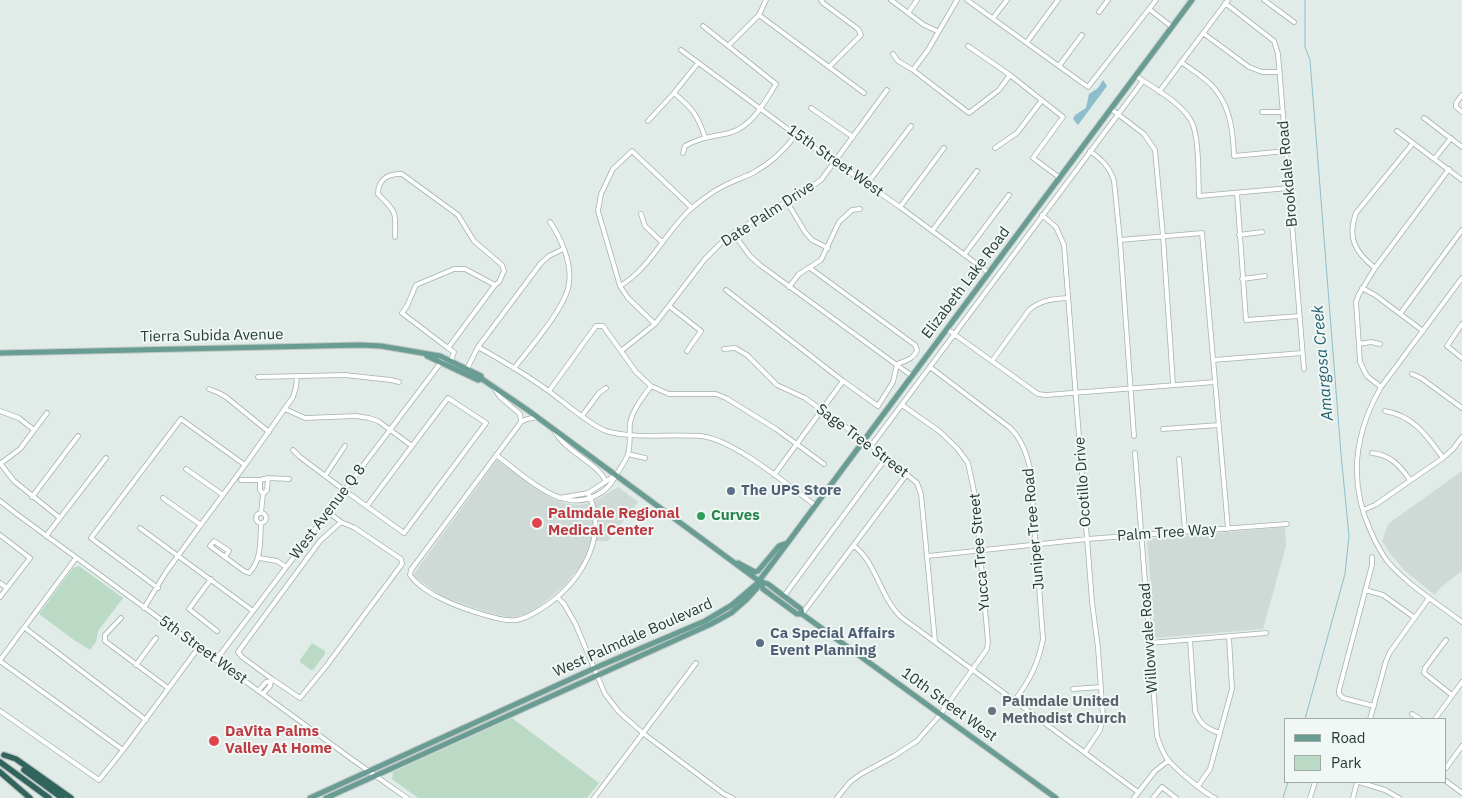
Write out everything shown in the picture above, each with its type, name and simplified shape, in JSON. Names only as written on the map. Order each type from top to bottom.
[{"type":"highway","points":[[2,754],[62,798]]},
{"type":"highway","points":[[2,754],[16,759],[72,798]]},
{"type":"highway","points":[[0,762],[49,798]]},
{"type":"highway","points":[[0,772],[30,798]]},
{"type":"main road","name":"Elizabeth Lake Road","points":[[759,581],[1192,0]]},
{"type":"main road","name":"Tierra Subida Avenue","points":[[0,353],[360,345],[381,346],[444,358],[481,376],[482,379],[538,417],[759,581]]},
{"type":"main road","name":"Tierra Subida Avenue","points":[[424,354],[478,380],[482,379]]},
{"type":"main road","points":[[730,560],[745,565],[755,572],[758,571],[779,546],[787,543]]},
{"type":"main road","name":"10th Street West","points":[[759,581],[768,584],[801,609],[802,614]]},
{"type":"main road","name":"10th Street West","points":[[759,581],[763,589],[797,614],[802,614],[1056,798]]},
{"type":"main road","name":"West Palmdale Boulevard","points":[[310,798],[318,796],[369,771],[597,676],[710,622],[759,581]]},
{"type":"main road","name":"West Palmdale Boulevard","points":[[326,798],[595,668],[710,622]]},
{"type":"street","points":[[728,45],[759,14],[766,0]]},
{"type":"street","points":[[821,0],[858,29],[861,36],[829,67]]},
{"type":"street","points":[[890,0],[924,25],[937,31]]},
{"type":"street","points":[[908,13],[917,0]]},
{"type":"street","points":[[913,70],[928,50],[937,31],[957,0]]},
{"type":"street","points":[[967,0],[1088,87],[1156,0]]},
{"type":"street","points":[[993,18],[1007,0]]},
{"type":"street","points":[[1026,42],[1058,0]]},
{"type":"street","points":[[1099,12],[1108,0]]},
{"type":"street","points":[[1264,0],[1294,22]]},
{"type":"street","points":[[1159,92],[1226,2]]},
{"type":"street","name":"Brookdale Road","points":[[1226,2],[1274,41],[1278,54],[1304,370]]},
{"type":"street","points":[[1149,9],[1172,26]]},
{"type":"street","points":[[759,14],[864,93]]},
{"type":"street","points":[[683,153],[685,146],[705,137],[730,132],[750,121],[776,84],[703,26]]},
{"type":"street","points":[[1203,33],[1249,67],[1262,72],[1280,72]]},
{"type":"street","points":[[1059,66],[1082,35]]},
{"type":"street","points":[[968,46],[1010,75],[1063,117],[1033,158],[1060,178]]},
{"type":"street","name":"15th Street West","points":[[681,50],[989,273]]},
{"type":"street","points":[[893,54],[898,61],[913,70],[969,113],[999,90],[1010,75]]},
{"type":"street","points":[[1181,62],[1215,89],[1225,107],[1232,127],[1234,156],[1286,151]]},
{"type":"street","points":[[648,122],[698,63]]},
{"type":"street","points":[[1136,76],[1180,108],[1191,120],[1196,134],[1200,196],[1289,188]]},
{"type":"street","points":[[871,446],[1144,81]]},
{"type":"street","name":"Date Palm Drive","points":[[621,351],[656,324],[705,259],[733,233],[821,180],[887,90]]},
{"type":"street","points":[[674,93],[698,117],[705,137]]},
{"type":"street","points":[[1462,95],[1456,103],[1456,106],[1462,112]]},
{"type":"street","points":[[996,148],[1017,133],[1042,100]]},
{"type":"street","points":[[811,108],[853,137]]},
{"type":"street","points":[[1111,109],[1144,134],[1155,150],[1174,384]]},
{"type":"street","points":[[1262,112],[1283,112]]},
{"type":"street","points":[[1424,118],[1462,147]]},
{"type":"street","points":[[866,185],[911,126]]},
{"type":"street","points":[[1397,131],[1462,180]]},
{"type":"street","points":[[620,286],[638,272],[678,221],[692,208],[711,193],[776,158],[796,135]]},
{"type":"street","points":[[1435,158],[1451,138]]},
{"type":"street","points":[[1375,268],[1361,256],[1351,235],[1352,224],[1356,213],[1413,143]]},
{"type":"street","points":[[900,207],[944,148]]},
{"type":"street","points":[[656,324],[628,298],[620,286],[598,211],[601,194],[613,169],[632,151],[692,208]]},
{"type":"street","points":[[1090,151],[1111,172],[1120,240],[1134,436]]},
{"type":"street","points":[[1381,387],[1373,382],[1362,369],[1356,302],[1362,288],[1375,268],[1448,169]]},
{"type":"street","points":[[932,231],[977,171]]},
{"type":"street","points":[[395,237],[396,216],[393,209],[378,194],[378,187],[384,178],[395,174],[402,174],[458,215],[474,241],[502,266],[504,271],[499,282],[448,348]]},
{"type":"street","points":[[1237,193],[1246,320],[1299,316]]},
{"type":"street","points":[[964,255],[1009,195]]},
{"type":"street","points":[[787,202],[812,240],[828,248]]},
{"type":"street","points":[[789,288],[799,274],[821,260],[839,222],[852,210],[860,209]]},
{"type":"street","points":[[640,214],[645,226],[662,242]]},
{"type":"street","name":"Ocotillo Drive","points":[[1042,215],[1056,228],[1064,245],[1087,539],[1101,687],[1103,716],[1100,730],[1085,752]]},
{"type":"street","points":[[515,367],[564,299],[569,284],[569,271],[563,249],[558,234],[550,222]]},
{"type":"street","points":[[1400,314],[1462,230]]},
{"type":"street","points":[[1239,235],[1262,232]]},
{"type":"street","points":[[733,233],[750,256],[789,288],[912,376]]},
{"type":"street","points":[[1120,240],[1202,233],[1228,529]]},
{"type":"street","points":[[467,368],[478,347],[541,263],[549,256],[563,249]]},
{"type":"street","points":[[810,268],[915,345],[916,355],[897,364]]},
{"type":"street","points":[[451,361],[455,353],[402,313],[416,285],[454,269],[465,269],[495,285]]},
{"type":"street","points":[[1242,278],[1266,276]]},
{"type":"street","points":[[1462,278],[1381,387],[1367,415],[1356,460],[1358,488],[1363,510],[1380,550],[1410,583],[1462,622]]},
{"type":"street","points":[[1458,284],[1462,288]]},
{"type":"street","points":[[1362,288],[1375,295],[1423,331]]},
{"type":"street","points":[[726,290],[878,406],[893,382],[897,364]]},
{"type":"street","points":[[992,361],[1030,310],[1038,303],[1068,298]]},
{"type":"street","points":[[669,306],[701,332],[687,351]]},
{"type":"street","points":[[1462,324],[1447,346],[1462,358]]},
{"type":"street","points":[[549,391],[596,326],[603,326],[636,372],[651,386],[669,394],[716,394],[726,398],[797,444],[824,464]]},
{"type":"street","points":[[947,329],[1038,394],[1046,395],[1215,382]]},
{"type":"street","points":[[1359,344],[1371,342],[1380,344]]},
{"type":"street","points":[[478,347],[515,367],[582,416],[606,430],[629,434],[709,438],[750,458],[815,506]]},
{"type":"street","name":"Sage Tree Street","points":[[724,349],[735,348],[746,355],[777,386],[805,398],[864,440],[917,482],[921,494],[935,641]]},
{"type":"street","points":[[1213,360],[1302,353]]},
{"type":"street","name":"West Avenue Q 8","points":[[216,660],[444,358]]},
{"type":"street","name":"Juniper Tree Road","points":[[930,367],[1009,427],[1025,449],[1030,468],[1043,639],[1034,673],[1015,700]]},
{"type":"street","points":[[1412,374],[1421,378],[1462,408]]},
{"type":"street","points":[[258,377],[345,375],[399,382]]},
{"type":"street","points":[[144,608],[178,555],[293,397],[297,376]]},
{"type":"street","points":[[774,475],[843,381]]},
{"type":"street","points":[[493,386],[500,397],[516,410],[521,419]]},
{"type":"street","points":[[496,455],[548,494],[566,501],[591,498],[612,484],[623,466],[628,454],[633,414],[651,386]]},
{"type":"street","points":[[582,416],[599,393],[606,388]]},
{"type":"street","points":[[209,389],[219,392],[226,397],[269,432]]},
{"type":"street","points":[[293,450],[325,476],[404,533],[486,423],[448,398],[367,506]]},
{"type":"street","name":"Yucca Tree Street","points":[[837,798],[850,782],[860,774],[917,741],[940,715],[987,649],[988,642],[975,496],[968,463],[957,448],[939,431],[902,405]]},
{"type":"street","points":[[285,409],[305,418],[356,416],[369,418],[378,422],[412,446]]},
{"type":"street","points":[[0,411],[19,418],[34,430]]},
{"type":"street","points":[[1385,411],[1394,412],[1416,424],[1443,458]]},
{"type":"street","points":[[47,413],[20,449],[0,464],[14,481],[60,518]]},
{"type":"street","points":[[532,413],[524,414],[411,570],[410,576],[440,598],[507,620],[524,618],[557,597],[586,564],[593,547],[595,521],[591,498],[588,493]]},
{"type":"street","points":[[521,419],[538,417]]},
{"type":"street","points":[[158,588],[91,538],[181,419],[245,465]]},
{"type":"street","points":[[1163,429],[1219,425]]},
{"type":"street","points":[[552,428],[565,444],[595,468],[606,481]]},
{"type":"street","points":[[32,497],[78,436]]},
{"type":"street","points":[[1363,510],[1375,505],[1443,458],[1462,437]]},
{"type":"street","points":[[325,476],[345,446]]},
{"type":"street","points":[[1372,452],[1384,455],[1398,464],[1410,480]]},
{"type":"street","name":"Willowvale Road","points":[[1135,453],[1157,736],[1168,761],[1215,798]]},
{"type":"street","points":[[628,454],[644,458]]},
{"type":"street","points":[[46,536],[106,458]]},
{"type":"street","points":[[784,596],[886,458]]},
{"type":"street","points":[[1179,459],[1185,531]]},
{"type":"street","points":[[186,469],[223,495]]},
{"type":"street","points":[[802,614],[907,474]]},
{"type":"street","points":[[559,498],[588,493],[616,475]]},
{"type":"street","points":[[263,494],[267,490],[268,478]]},
{"type":"street","points":[[242,480],[289,479]]},
{"type":"street","points":[[225,557],[229,551],[214,541],[210,546],[244,571],[250,573],[255,568],[259,558],[261,523],[256,518],[257,515],[262,513],[263,494],[260,490],[260,480]]},
{"type":"street","points":[[163,498],[200,525]]},
{"type":"street","name":"5th Street West","points":[[0,501],[144,608],[407,798]]},
{"type":"street","points":[[328,512],[341,522],[355,528],[372,541],[385,547],[401,559],[402,564],[300,698],[271,680],[238,652],[320,542],[341,522]]},
{"type":"street","name":"Palm Tree Way","points":[[928,556],[1141,534],[1287,524]]},
{"type":"street","points":[[140,528],[253,611]]},
{"type":"street","points":[[0,535],[30,558],[0,597]]},
{"type":"street","points":[[854,546],[865,556],[889,604],[894,610],[1085,752],[1140,798]]},
{"type":"street","points":[[1372,557],[1372,565],[1339,694],[1343,698],[1374,706]]},
{"type":"street","points":[[76,558],[0,661],[123,750]]},
{"type":"street","points":[[259,558],[273,560],[286,567]]},
{"type":"street","points":[[211,579],[189,609],[217,631]]},
{"type":"street","points":[[0,583],[7,588]]},
{"type":"street","points":[[1365,590],[1383,595],[1415,618]]},
{"type":"street","points":[[557,597],[564,604],[575,623],[597,676],[613,705],[630,724],[724,794],[733,798]]},
{"type":"street","points":[[1370,718],[1390,652],[1430,598]]},
{"type":"street","points":[[121,618],[105,635],[105,641],[168,688]]},
{"type":"street","points":[[25,628],[146,720]]},
{"type":"street","points":[[1150,642],[1266,633]]},
{"type":"street","points":[[1198,786],[1210,769],[1232,688],[1229,637]]},
{"type":"street","points":[[136,665],[156,638]]},
{"type":"street","points":[[1190,640],[1195,711],[1204,727],[1220,733]]},
{"type":"street","points":[[1446,640],[1425,668],[1424,673],[1452,695]]},
{"type":"street","points":[[0,711],[99,780],[199,648]]},
{"type":"street","points":[[594,798],[696,663]]},
{"type":"street","points":[[258,691],[266,682],[271,680]]},
{"type":"street","points":[[263,694],[270,686],[271,680]]},
{"type":"street","points":[[1435,718],[1462,682]]},
{"type":"street","points":[[1073,689],[1101,687]]},
{"type":"street","points":[[1412,714],[1418,718]]},
{"type":"street","points":[[1447,767],[1462,746]]},
{"type":"street","points":[[1136,795],[1155,771],[1168,761]]},
{"type":"street","points":[[1447,782],[1462,793]]},
{"type":"street","points":[[1310,798],[1315,783]]},
{"type":"street","points":[[1353,798],[1358,783]]},
{"type":"street","points":[[1361,783],[1385,790],[1399,798]]},
{"type":"street","points":[[1153,798],[1162,788],[1176,798]]},
{"type":"shaded area","name":"Palmdale Regional Medical Center","points":[[497,460],[553,499],[564,503],[579,505],[588,503],[618,487],[638,502],[608,541],[592,541],[582,564],[563,587],[537,608],[524,615],[511,618],[483,611],[441,596],[413,575]]},
{"type":"shaded area","points":[[1462,471],[1462,571],[1440,588],[1435,595],[1405,571],[1382,541],[1388,524]]},
{"type":"shaded area","points":[[1285,527],[1286,546],[1263,629],[1155,638],[1147,539]]},
{"type":"green space","points":[[79,566],[123,598],[98,631],[96,642],[90,650],[39,614],[73,568]]},
{"type":"green space","points":[[312,643],[325,651],[325,654],[313,670],[311,670],[300,660]]},
{"type":"green space","points":[[512,718],[599,783],[587,798],[418,798],[392,779],[393,772]]},
{"type":"water","points":[[1103,80],[1107,86],[1078,125],[1073,119],[1075,115],[1086,108],[1089,94],[1098,88]]},
{"type":"waterway","name":"Amargosa Creek","points":[[1305,0],[1305,47],[1310,60],[1349,536],[1345,574],[1305,718]]},
{"type":"waterway","name":"Amargosa Creek","points":[[1283,798],[1288,783]]},
{"type":"place","name":"The UPS Store","points":[[731,491]]},
{"type":"place","name":"Curves","points":[[701,516]]},
{"type":"place","name":"Palmdale Regional Medical Center","points":[[537,523]]},
{"type":"place","name":"Ca Special Affairs Event Planning","points":[[760,643]]},
{"type":"place","name":"Palmdale United Methodist Church","points":[[992,711]]},
{"type":"place","name":"DaVita Palms Valley At Home","points":[[214,741]]}]
